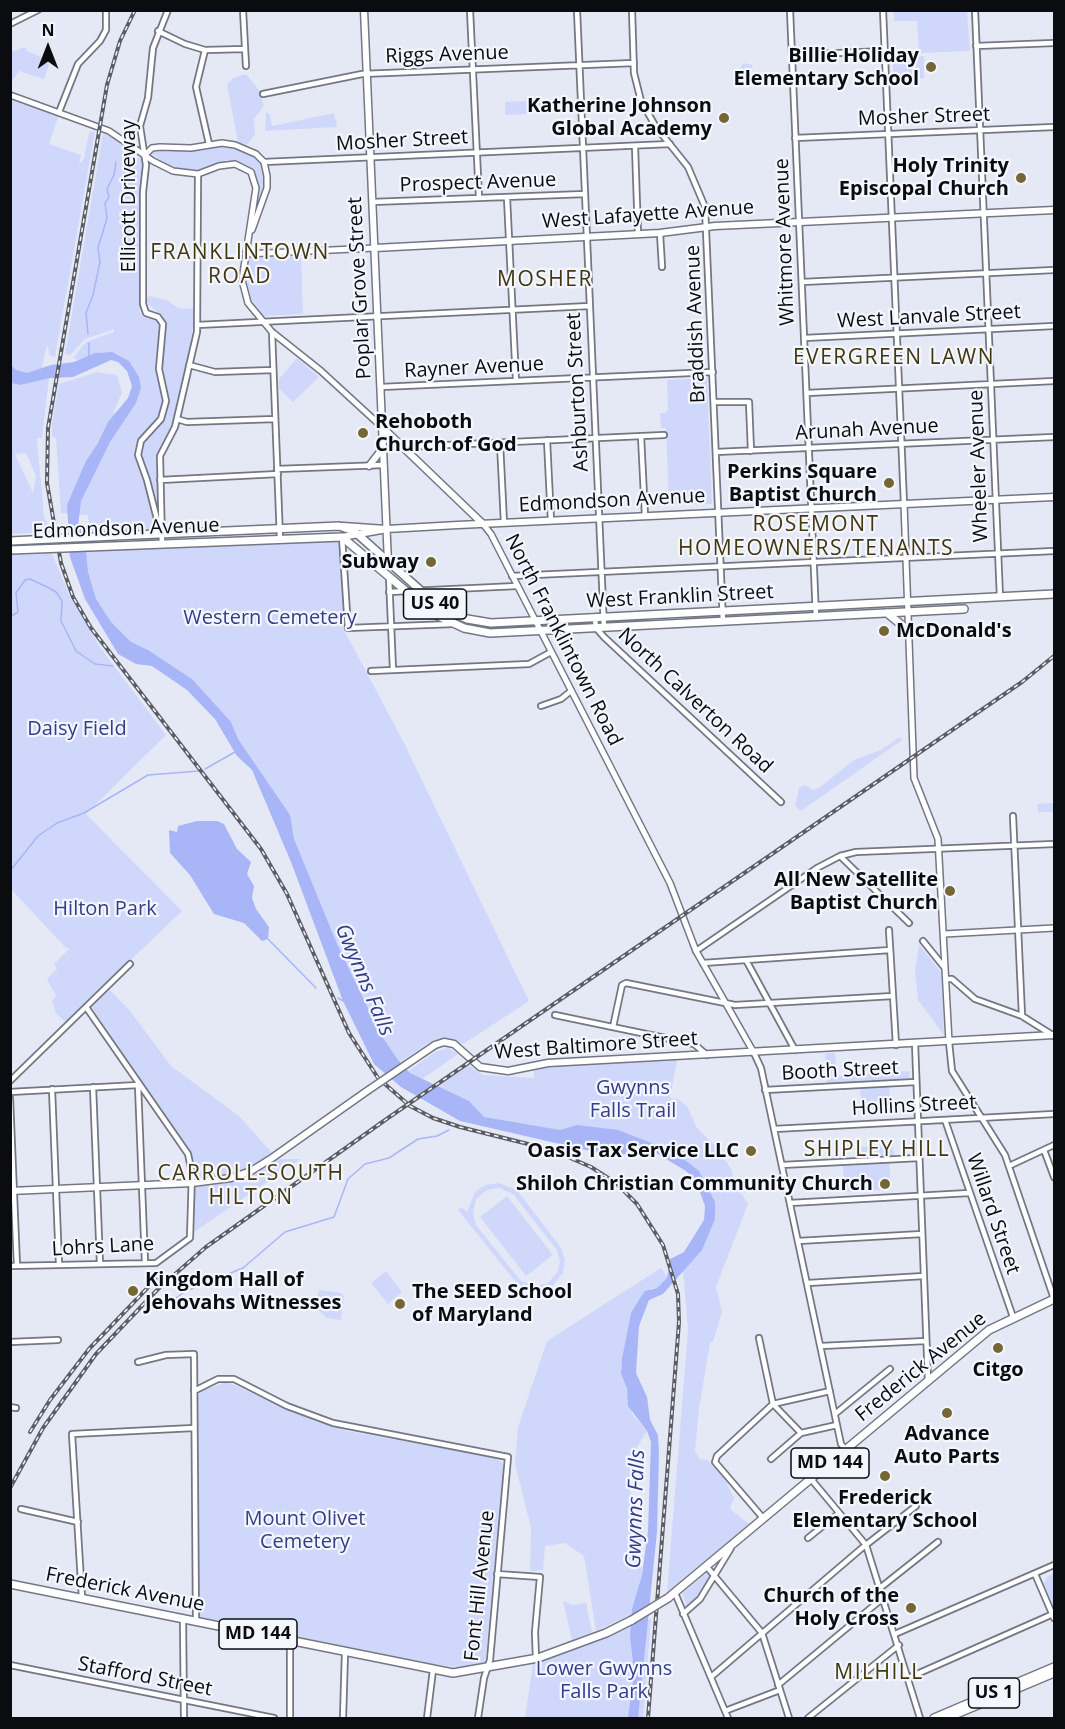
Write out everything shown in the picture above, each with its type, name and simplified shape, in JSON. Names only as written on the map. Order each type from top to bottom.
[{"type":"main road","name":"Poplar Grove Street","points":[[364,10],[388,564]]},
{"type":"main road","name":"West Lafayette Avenue","points":[[375,248],[660,233],[707,227],[1054,210]]},
{"type":"main road","name":"North Franklintown Road","points":[[382,428],[483,524]]},
{"type":"main road","points":[[369,466],[383,448]]},
{"type":"main road","name":"Edmondson Avenue","points":[[10,541],[339,526],[387,529],[1054,497]]},
{"type":"main road","name":"West Franklin Street","points":[[339,526],[358,535],[438,606],[467,619],[491,623],[1054,594]]},
{"type":"main road","name":"Edmondson Avenue","points":[[10,550],[342,537],[387,529]]},
{"type":"main road","name":"West Franklin Street","points":[[342,537],[432,613],[453,624],[490,633],[964,609]]},
{"type":"main road","points":[[908,612],[957,599]]},
{"type":"main road","points":[[887,613],[909,631]]},
{"type":"main road","name":"West Baltimore Street","points":[[12,1191],[192,1183],[222,1180],[251,1171],[435,1045],[444,1042],[454,1044],[480,1067],[500,1071],[540,1063],[1054,1035]]},
{"type":"main road","name":"Frederick Avenue","points":[[10,1584],[433,1670],[464,1672],[536,1659],[623,1625],[672,1596],[989,1330],[1054,1299]]},
{"type":"main road","name":"US 1","points":[[934,1719],[1054,1667]]},
{"type":"main road","name":"US 1","points":[[947,1719],[1054,1673]]},
{"type":"street","points":[[10,24],[38,10]]},
{"type":"street","points":[[59,112],[78,64],[104,35],[107,25],[106,10]]},
{"type":"street","name":"Ellicott Driveway","points":[[162,535],[156,523],[147,480],[138,455],[141,441],[161,419],[166,401],[159,369],[163,324],[158,316],[146,313],[143,304],[145,155],[140,120],[148,98],[152,58],[158,31],[168,10]]},
{"type":"street","points":[[243,10],[246,66]]},
{"type":"street","points":[[470,10],[479,198]]},
{"type":"street","name":"Ashburton Street","points":[[577,10],[604,618],[600,628]]},
{"type":"street","name":"Braddish Avenue","points":[[632,10],[634,63],[641,100],[650,118],[688,167],[699,187],[707,227],[723,622]]},
{"type":"street","name":"Whitmore Avenue","points":[[790,10],[816,617]]},
{"type":"street","points":[[883,10],[914,778],[918,792],[935,827],[939,849],[952,1071],[1001,1145],[1054,1299]]},
{"type":"street","name":"Wheeler Avenue","points":[[975,10],[1000,597]]},
{"type":"street","points":[[158,31],[185,44],[205,50],[245,49]]},
{"type":"street","points":[[976,46],[1054,42]]},
{"type":"street","points":[[205,50],[196,87],[208,144]]},
{"type":"street","points":[[792,55],[885,51]]},
{"type":"street","name":"Riggs Avenue","points":[[263,94],[367,74],[634,63]]},
{"type":"street","name":"North Franklintown Road","points":[[10,95],[117,135],[173,171],[198,174],[230,164],[241,165],[251,171],[256,188],[242,280],[244,295],[262,322],[272,332],[321,371],[382,428]]},
{"type":"street","name":"Mosher Street","points":[[795,138],[1054,127]]},
{"type":"street","points":[[145,155],[155,147],[191,148],[208,144],[235,145],[256,154],[264,162]]},
{"type":"street","name":"Mosher Street","points":[[264,162],[670,144]]},
{"type":"street","points":[[635,146],[638,234]]},
{"type":"street","name":"North Franklintown Road","points":[[248,240],[267,188],[264,162]]},
{"type":"street","points":[[162,545],[160,456],[177,419],[197,325],[198,174]]},
{"type":"street","name":"Prospect Avenue","points":[[372,202],[585,194]]},
{"type":"street","points":[[507,198],[516,381]]},
{"type":"street","points":[[660,233],[662,267]]},
{"type":"street","name":"West Lafayette Avenue","points":[[245,254],[375,248]]},
{"type":"street","points":[[802,282],[1054,270]]},
{"type":"street","points":[[197,325],[590,306]]},
{"type":"street","name":"West Lanvale Street","points":[[804,338],[1054,326]]},
{"type":"street","points":[[272,332],[280,539]]},
{"type":"street","points":[[189,365],[215,372],[273,369]]},
{"type":"street","name":"Rayner Avenue","points":[[381,387],[713,372]]},
{"type":"street","points":[[807,393],[1054,381]]},
{"type":"street","points":[[714,402],[749,402],[751,451]]},
{"type":"street","points":[[177,419],[187,422],[275,418]]},
{"type":"street","points":[[403,447],[664,435]]},
{"type":"street","points":[[641,436],[645,516]]},
{"type":"street","name":"Arunah Avenue","points":[[716,452],[1054,437]]},
{"type":"street","points":[[547,440],[551,521]]},
{"type":"street","points":[[500,443],[504,523]]},
{"type":"street","points":[[160,480],[384,465]]},
{"type":"street","name":"North Franklintown Road","points":[[483,524],[670,883],[696,951],[754,1053]]},
{"type":"street","points":[[342,537],[348,628],[453,624]]},
{"type":"street","points":[[512,576],[1054,550]]},
{"type":"street","points":[[389,577],[393,670]]},
{"type":"street","points":[[390,592],[517,586]]},
{"type":"street","name":"North Calverton Road","points":[[595,618],[600,628],[781,802]]},
{"type":"street","points":[[371,671],[529,664],[550,652]]},
{"type":"street","points":[[541,706],[561,699],[571,691]]},
{"type":"street","points":[[1013,816],[1022,1016]]},
{"type":"street","points":[[696,951],[817,868],[840,855],[856,852],[1054,844]]},
{"type":"street","points":[[840,855],[909,923]]},
{"type":"street","points":[[944,934],[1054,928]]},
{"type":"street","points":[[889,930],[896,1045]]},
{"type":"street","points":[[923,941],[945,968]]},
{"type":"street","points":[[703,963],[890,950]]},
{"type":"street","points":[[746,960],[795,1050]]},
{"type":"street","points":[[10,1081],[130,964]]},
{"type":"street","points":[[946,979],[952,979],[975,999],[1022,1016],[1054,1035]]},
{"type":"street","points":[[614,1027],[624,984],[735,1005],[893,996]]},
{"type":"street","points":[[86,1007],[188,1154],[192,1167],[192,1183]]},
{"type":"street","points":[[555,1015],[694,1044],[706,1055]]},
{"type":"street","points":[[915,1043],[928,1381]]},
{"type":"street","points":[[754,1053],[759,1059],[837,1425],[846,1450]]},
{"type":"street","name":"Booth Street","points":[[765,1090],[916,1082]]},
{"type":"street","points":[[10,1092],[138,1085]]},
{"type":"street","points":[[138,1085],[145,1263]]},
{"type":"street","points":[[93,1087],[100,1264]]},
{"type":"street","points":[[52,1089],[58,1264]]},
{"type":"street","points":[[10,1098],[12,1191],[17,1266]]},
{"type":"street","name":"Hollins Street","points":[[774,1129],[1054,1114]]},
{"type":"street","name":"Willard Street","points":[[945,1120],[1013,1317]]},
{"type":"street","points":[[1009,1166],[1054,1145]]},
{"type":"street","points":[[1044,1150],[1054,1177]]},
{"type":"street","points":[[782,1166],[919,1158]]},
{"type":"street","name":"Lohrs Lane","points":[[10,1266],[162,1261],[190,1238],[192,1183]]},
{"type":"street","points":[[790,1203],[969,1193]]},
{"type":"street","points":[[798,1241],[922,1234]]},
{"type":"street","points":[[808,1283],[924,1276]]},
{"type":"street","points":[[759,1338],[773,1404],[801,1434]]},
{"type":"street","points":[[10,1342],[58,1340]]},
{"type":"street","points":[[821,1346],[926,1341]]},
{"type":"street","points":[[138,1362],[166,1355],[194,1354],[196,1622]]},
{"type":"street","points":[[835,1414],[890,1369]]},
{"type":"street","name":"Font Hill Avenue","points":[[194,1391],[218,1379],[234,1379],[287,1406],[333,1423],[508,1457],[488,1669],[478,1719]]},
{"type":"street","points":[[764,1519],[715,1462],[717,1456],[773,1404],[830,1391]]},
{"type":"street","points":[[771,1459],[801,1434],[837,1425]]},
{"type":"street","points":[[82,1598],[72,1434],[194,1428]]},
{"type":"street","points":[[811,1479],[866,1545],[899,1645],[920,1719]]},
{"type":"street","points":[[711,1677],[866,1545],[916,1506]]},
{"type":"street","points":[[21,1509],[78,1522]]},
{"type":"street","points":[[808,1538],[839,1513]]},
{"type":"street","points":[[880,1588],[938,1542]]},
{"type":"street","name":"Frederick Avenue","points":[[683,1614],[700,1599],[734,1544]]},
{"type":"street","points":[[895,1634],[1054,1565]]},
{"type":"street","points":[[707,1567],[762,1633],[789,1719]]},
{"type":"street","points":[[497,1574],[540,1577],[535,1632],[536,1659]]},
{"type":"street","points":[[908,1678],[1054,1616],[1035,1574]]},
{"type":"street","points":[[672,1596],[683,1614],[728,1719]]},
{"type":"street","points":[[725,1711],[779,1687],[883,1598]]},
{"type":"street","points":[[183,1619],[184,1719]]},
{"type":"street","points":[[290,1641],[290,1719]]},
{"type":"street","points":[[808,1719],[899,1645]]},
{"type":"street","points":[[343,1719],[345,1652]]},
{"type":"street","name":"Stafford Street","points":[[10,1665],[273,1719]]},
{"type":"street","points":[[427,1719],[433,1670]]},
{"type":"green space","points":[[894,11],[967,11],[970,51],[919,53],[917,21],[894,21]]},
{"type":"green space","points":[[25,47],[27,51],[50,61],[44,79],[19,71],[11,82],[11,52]]},
{"type":"green space","points":[[924,56],[924,78],[893,79],[893,57]]},
{"type":"green space","points":[[743,63],[753,65],[742,84],[736,77]]},
{"type":"green space","points":[[246,74],[259,90],[264,106],[254,119],[255,134],[247,145],[238,142],[227,85],[233,78]]},
{"type":"green space","points":[[11,97],[59,114],[49,144],[81,155],[79,164],[84,159],[89,132],[95,131],[55,357],[50,356],[47,344],[41,373],[11,376]]},
{"type":"green space","points":[[548,100],[549,113],[505,115],[505,102]]},
{"type":"green space","points":[[266,112],[270,115],[272,126],[334,113],[337,127],[265,131]]},
{"type":"green space","points":[[103,133],[126,144],[131,158],[142,158],[143,161],[140,187],[140,312],[143,316],[155,319],[161,326],[156,370],[164,397],[157,419],[138,440],[134,451],[151,501],[153,524],[151,530],[90,532],[88,515],[61,513],[56,438],[52,436],[59,384],[97,372],[117,375],[122,393],[113,413],[122,412],[136,389],[125,365],[104,352],[78,360],[73,358],[86,342],[114,332],[114,329],[85,339],[70,355],[65,354]]},
{"type":"green space","points":[[225,145],[238,148],[256,158],[264,169],[263,192],[254,218],[258,181],[254,171],[247,165],[227,160],[202,170],[188,171],[168,165],[151,153],[156,149]]},
{"type":"green space","points":[[301,254],[303,314],[264,316],[251,299],[247,280],[247,257]]},
{"type":"green space","points":[[149,296],[167,300],[178,308],[193,309],[194,320],[189,354],[172,426],[157,456],[158,519],[155,500],[140,450],[160,424],[169,404],[161,370],[166,325],[162,316],[145,301]]},
{"type":"green space","points":[[297,358],[319,377],[293,402],[279,389],[279,379]]},
{"type":"green space","points":[[49,378],[42,438],[37,438],[44,517],[51,532],[11,534],[10,383],[20,385]],"holes":[[[26,453],[36,476],[33,493],[15,454]]]},
{"type":"green space","points":[[707,378],[712,504],[669,505],[666,428],[661,428],[660,413],[665,413],[668,409],[667,380]]},
{"type":"green space","name":"Western Cemetery","points":[[337,541],[340,545],[344,630],[403,741],[529,1001],[465,1043],[461,1044],[446,1038],[428,1043],[390,1069],[272,800],[213,711],[186,683],[130,651],[95,607],[81,551]]},
{"type":"green space","name":"Daisy Field","points":[[51,551],[70,597],[102,650],[166,735],[86,814],[182,911],[66,1022],[56,1014],[52,1001],[56,996],[47,979],[57,969],[54,964],[70,948],[66,948],[11,889],[10,553]]},
{"type":"green space","points":[[900,737],[902,740],[801,811],[795,806],[799,788],[805,785],[813,790],[819,788],[854,760],[881,750]]},
{"type":"green space","points":[[1054,803],[1054,812],[1038,812],[1037,804]]},
{"type":"green space","points":[[919,945],[941,972],[944,1035],[918,1000],[915,971]]},
{"type":"green space","points":[[108,988],[130,1011],[171,1066],[239,1116],[272,1153],[248,1167],[229,1174],[195,1178],[192,1160],[182,1139],[149,1097],[91,1006]]},
{"type":"green space","points":[[448,1048],[458,1054],[411,1087],[400,1077],[435,1052]]},
{"type":"green space","points":[[825,1053],[835,1053],[837,1076],[909,1071],[910,1082],[889,1083],[890,1100],[861,1102],[860,1085],[827,1087]]},
{"type":"green space","name":"Gwynns Falls Trail","points":[[677,1060],[670,1098],[678,1099],[687,1106],[697,1128],[720,1151],[732,1171],[735,1184],[748,1204],[716,1287],[722,1312],[713,1342],[710,1343],[699,1409],[695,1452],[700,1459],[708,1460],[724,1478],[734,1498],[730,1509],[749,1524],[667,1592],[688,1330],[683,1270],[710,1211],[693,1171],[642,1142],[558,1136],[496,1125],[430,1091],[468,1065],[483,1075],[534,1078],[534,1070],[540,1067]]},
{"type":"green space","points":[[892,1145],[895,1159],[889,1160],[891,1189],[844,1192],[843,1165],[861,1164],[861,1147]]},
{"type":"green space","points":[[279,1159],[301,1159],[194,1232],[195,1187],[242,1179]]},
{"type":"green space","points":[[499,1183],[517,1190],[561,1248],[565,1260],[563,1273],[551,1288],[537,1292],[518,1285],[458,1210],[462,1207],[467,1212],[475,1192],[485,1185]],"holes":[[[499,1188],[513,1194],[557,1250],[560,1261],[558,1271],[548,1283],[536,1286],[521,1281],[476,1225],[473,1213],[476,1199],[487,1190]]]},
{"type":"green space","points":[[507,1196],[553,1255],[526,1276],[480,1217]]},
{"type":"green space","points":[[661,1268],[668,1278],[657,1288],[652,1288],[633,1310],[621,1366],[632,1414],[647,1431],[634,1452],[628,1486],[643,1525],[642,1575],[632,1614],[596,1631],[584,1556],[565,1543],[545,1546],[543,1570],[530,1571],[531,1528],[515,1464],[518,1427],[547,1341]]},
{"type":"green space","points":[[386,1271],[402,1292],[388,1304],[371,1283]]},
{"type":"green space","points":[[319,1290],[341,1293],[344,1296],[341,1320],[327,1318],[319,1311],[316,1300]]},
{"type":"green space","name":"Mount Olivet Cemetery","points":[[227,1382],[318,1422],[347,1431],[497,1458],[502,1463],[504,1469],[485,1664],[465,1668],[433,1664],[199,1617],[196,1438],[198,1396],[201,1391]]},
{"type":"green space","points":[[706,1573],[711,1577],[697,1597],[687,1606],[682,1594]]},
{"type":"green space","points":[[1054,1573],[1054,1607],[1044,1583],[1048,1576]]},
{"type":"green space","name":"Lower Gwynns Falls Park","points":[[563,1601],[573,1605],[586,1603],[592,1632],[572,1640]]},
{"type":"green space","name":"Lower Gwynns Falls Park","points":[[648,1615],[648,1620],[651,1619],[643,1718],[525,1718],[533,1664],[613,1635]]},
{"type":"water","name":"Gwynns Falls","points":[[112,352],[129,361],[139,377],[141,388],[136,403],[110,442],[81,501],[78,526],[84,532],[88,572],[96,599],[111,622],[131,642],[148,650],[192,679],[231,722],[238,739],[290,815],[294,839],[337,944],[381,1035],[398,1060],[410,1073],[469,1101],[484,1117],[560,1130],[577,1125],[618,1130],[677,1154],[699,1171],[715,1202],[715,1219],[702,1250],[663,1294],[649,1300],[639,1326],[636,1373],[647,1397],[650,1420],[658,1435],[659,1453],[657,1532],[638,1718],[628,1718],[634,1672],[630,1636],[632,1609],[642,1575],[648,1531],[651,1442],[647,1431],[628,1406],[627,1389],[621,1373],[622,1359],[631,1313],[645,1291],[657,1288],[667,1278],[670,1259],[684,1252],[704,1220],[705,1206],[696,1181],[686,1171],[646,1147],[632,1154],[608,1155],[460,1121],[401,1087],[374,1064],[343,1001],[291,862],[252,770],[237,756],[215,719],[187,690],[152,666],[136,664],[118,654],[85,599],[70,557],[67,505],[86,461],[108,422],[128,398],[132,386],[127,371],[118,362],[111,360],[73,377],[50,378],[20,385],[11,383],[10,364],[16,370],[27,373],[51,365],[74,362],[95,353]]},
{"type":"water","points":[[197,821],[217,821],[224,824],[237,849],[251,862],[247,874],[254,886],[252,898],[256,909],[269,927],[268,939],[262,941],[244,923],[214,914],[190,875],[170,853],[169,830],[177,832],[178,826]]},
{"type":"waterway","points":[[88,334],[86,313],[93,295],[100,262],[98,248],[107,218],[105,203],[109,197],[107,189],[114,175],[116,162]]},
{"type":"waterway","points":[[89,343],[89,357]]},
{"type":"waterway","points":[[10,617],[18,612],[16,593],[25,580],[30,579],[49,588],[56,592],[62,601],[61,621],[76,651],[95,664],[113,666]]},
{"type":"waterway","points":[[205,769],[235,752]]},
{"type":"waterway","points":[[10,871],[38,836],[57,823],[84,813],[148,775],[199,771]]},
{"type":"waterway","points":[[268,939],[316,988]]},
{"type":"waterway","points":[[338,998],[345,1002]]},
{"type":"waterway","points":[[157,1311],[186,1291],[243,1268],[285,1232],[334,1217],[348,1179],[365,1164],[389,1158],[418,1139],[437,1136],[449,1130]]},
{"type":"railway","points":[[135,10],[120,41],[107,85],[48,428],[47,483],[61,563],[73,597],[91,628],[261,849],[287,894],[349,1033],[378,1078],[410,1106],[433,1118],[552,1150],[591,1167],[616,1183],[637,1204],[663,1245],[678,1294],[679,1322],[648,1718]]},
{"type":"railway","points":[[10,1488],[43,1428],[96,1354],[158,1289],[206,1247],[388,1118],[1022,682],[1054,656]]},
{"type":"railway","points":[[30,1432],[50,1400],[89,1349],[156,1279]]},
{"type":"place","name":"Billie Holiday Elementary School","points":[[931,67]]},
{"type":"place","name":"Katherine Johnson Global Academy","points":[[724,118]]},
{"type":"place","name":"Holy Trinity Episcopal Church","points":[[1021,178]]},
{"type":"place","name":"Rehoboth Church of God","points":[[363,433]]},
{"type":"place","name":"Perkins Square Baptist Church","points":[[889,483]]},
{"type":"place","name":"Subway","points":[[431,562]]},
{"type":"place","name":"McDonald's","points":[[884,631]]},
{"type":"place","name":"All New Satellite Baptist Church","points":[[950,891]]},
{"type":"place","name":"Oasis Tax Service LLC","points":[[751,1151]]},
{"type":"place","name":"Shiloh Christian Community Church","points":[[885,1184]]},
{"type":"place","name":"Kingdom Hall of Jehovahs Witnesses","points":[[133,1291]]},
{"type":"place","name":"The SEED School of Maryland","points":[[400,1304]]},
{"type":"place","name":"Citgo","points":[[998,1348]]},
{"type":"place","name":"Advance Auto Parts","points":[[947,1413]]},
{"type":"place","name":"Frederick Elementary School","points":[[885,1476]]},
{"type":"place","name":"Church of the Holy Cross","points":[[911,1608]]},
{"type":"district","name":"FRANKLINTOWN ROAD","points":[[240,265]]},
{"type":"district","name":"MOSHER","points":[[545,280]]},
{"type":"district","name":"EVERGREEN LAWN","points":[[894,358]]},
{"type":"district","name":"ROSEMONT HOMEOWNERS/TENANTS","points":[[816,537]]},
{"type":"district","name":"SHIPLEY HILL","points":[[877,1150]]},
{"type":"district","name":"CARROLL-SOUTH HILTON","points":[[251,1186]]},
{"type":"district","name":"MILHILL","points":[[879,1673]]},
{"type":"park label","name":"Hilton Park","points":[[105,909]]}]
